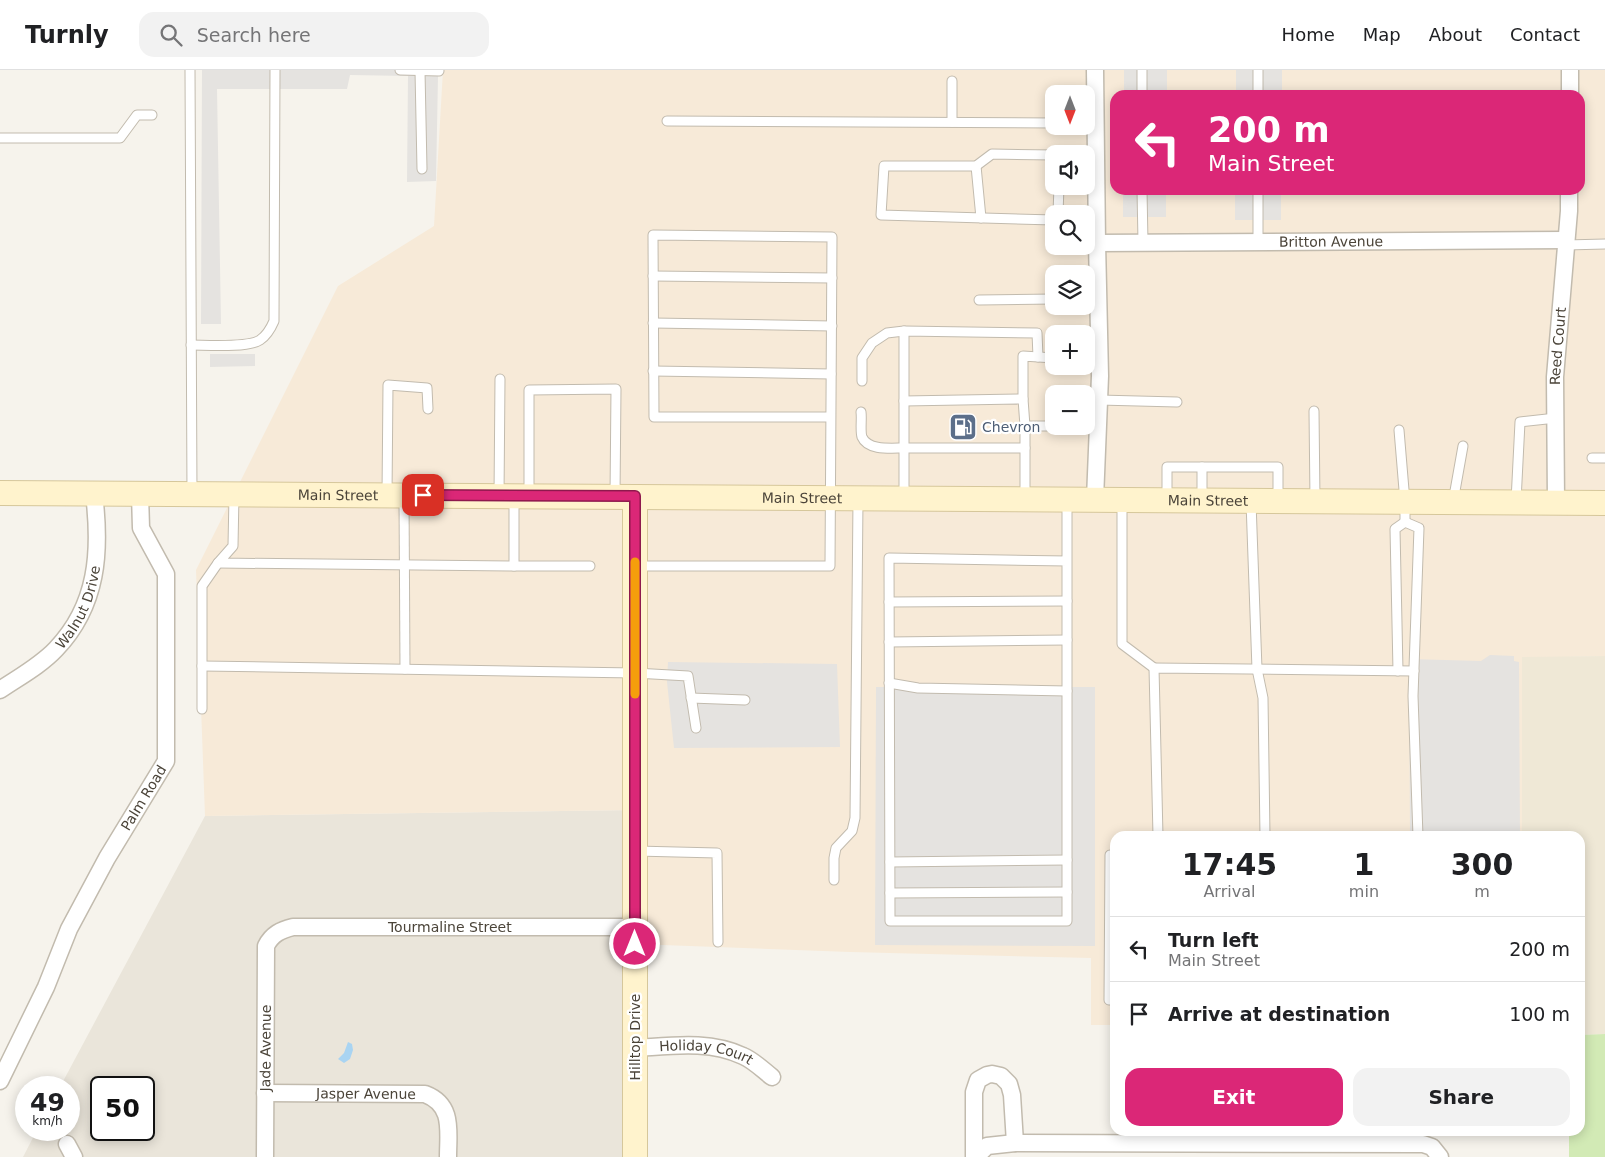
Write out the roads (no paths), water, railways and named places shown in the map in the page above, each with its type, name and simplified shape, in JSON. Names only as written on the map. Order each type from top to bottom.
[{"type":"main road","name":"Main Street","points":[[0,493],[1278,500],[1315,501],[1405,512],[1453,502],[1605,503]]},
{"type":"main road","name":"Hilltop Drive","points":[[625,496],[635,566],[635,1157]]},
{"type":"street","points":[[1094,85],[1095,70]]},
{"type":"street","points":[[1570,70],[1570,90]]},
{"type":"street","name":"Reed Court","points":[[1556,502],[1556,377],[1569,195]]},
{"type":"street","points":[[1095,236],[1097,243],[1095,265]]},
{"type":"street","name":"Britton Avenue","points":[[1097,243],[1566,242]]},
{"type":"street","points":[[1095,373],[1099,400],[1095,415]]},
{"type":"street","points":[[1092,435],[1095,499]]},
{"type":"street","name":"Walnut Drive","points":[[0,690],[42,662],[55,650],[67,636],[83,610],[92,587],[98,526],[94,494]]},
{"type":"street","name":"Palm Road","points":[[0,1080],[46,987],[69,929],[107,858],[166,761],[166,574],[141,528],[140,494]]},
{"type":"street","name":"Tourmaline Street","points":[[270,939],[281,930],[294,927],[635,927]]},
{"type":"street","name":"Jade Avenue","points":[[265,1157],[266,946],[270,939]]},
{"type":"street","name":"Holiday Court","points":[[635,1048],[692,1044],[716,1046],[744,1056],[772,1077]]},
{"type":"street","points":[[975,1157],[974,1092],[978,1080],[987,1075],[1001,1076],[1009,1084],[1012,1095],[1015,1143]]},
{"type":"street","name":"Jasper Avenue","points":[[265,1093],[425,1094],[440,1103],[448,1117],[448,1157]]},
{"type":"street","points":[[975,1157],[987,1146],[1015,1143],[1423,1144],[1432,1147],[1440,1157]]},
{"type":"lane","points":[[190,70],[192,494]]},
{"type":"lane","points":[[191,345],[244,345],[254,343],[266,334],[274,321],[275,70]]},
{"type":"lane","points":[[400,70],[440,71]]},
{"type":"lane","points":[[1142,70],[1142,90]]},
{"type":"lane","points":[[1258,70],[1258,90]]},
{"type":"lane","points":[[420,71],[422,169]]},
{"type":"lane","points":[[952,81],[952,122]]},
{"type":"lane","points":[[0,138],[120,138],[137,115],[152,115]]},
{"type":"lane","points":[[667,121],[1045,123]]},
{"type":"lane","points":[[1045,155],[992,154],[976,166],[884,166],[881,214],[1045,220]]},
{"type":"lane","points":[[976,166],[981,218]]},
{"type":"lane","points":[[1142,195],[1143,242]]},
{"type":"lane","points":[[1258,195],[1258,242]]},
{"type":"lane","points":[[635,566],[830,566],[832,237],[652,235],[654,417],[830,417]]},
{"type":"lane","points":[[1566,242],[1605,244]]},
{"type":"lane","points":[[653,276],[832,278]]},
{"type":"lane","points":[[979,300],[1045,300]]},
{"type":"lane","points":[[653,323],[832,326]]},
{"type":"lane","points":[[904,332],[904,498]]},
{"type":"lane","points":[[862,381],[862,358],[872,343],[887,333],[1037,333],[1038,357]]},
{"type":"lane","points":[[1025,498],[1023,356],[1045,357]]},
{"type":"lane","points":[[653,372],[831,374]]},
{"type":"lane","points":[[500,379],[514,496],[514,566]]},
{"type":"lane","points":[[405,669],[404,565],[396,495],[388,385],[427,388],[428,410]]},
{"type":"lane","points":[[514,496],[529,390],[616,390],[625,496]]},
{"type":"lane","points":[[904,401],[1023,399]]},
{"type":"lane","points":[[1099,400],[1177,402]]},
{"type":"lane","points":[[1314,411],[1315,501]]},
{"type":"lane","points":[[861,412],[862,437],[868,444],[881,448],[1025,448]]},
{"type":"lane","points":[[1516,502],[1520,422],[1556,418]]},
{"type":"lane","points":[[1025,426],[1045,426]]},
{"type":"lane","points":[[1398,671],[1395,529],[1405,512],[1399,430]]},
{"type":"lane","points":[[1453,502],[1463,446]]},
{"type":"lane","points":[[1592,458],[1605,458]]},
{"type":"lane","points":[[1167,500],[1167,467],[1278,467],[1278,500]]},
{"type":"lane","points":[[1202,467],[1202,500]]},
{"type":"lane","points":[[202,709],[202,586],[233,546],[234,495]]},
{"type":"lane","points":[[834,880],[836,848],[852,831],[855,818],[858,498]]},
{"type":"lane","points":[[1067,499],[1067,561],[1067,921],[890,921],[889,558],[1067,561]]},
{"type":"lane","points":[[1122,499],[1122,644],[1154,668],[1414,671]]},
{"type":"lane","points":[[1251,500],[1257,669],[1264,698],[1264,831]]},
{"type":"lane","points":[[1405,512],[1419,528],[1413,696],[1418,831]]},
{"type":"lane","points":[[218,563],[590,566]]},
{"type":"lane","points":[[889,602],[1067,601]]},
{"type":"lane","points":[[889,642],[1067,640]]},
{"type":"lane","points":[[202,666],[635,673],[688,676],[696,728]]},
{"type":"lane","points":[[1154,668],[1158,831]]},
{"type":"lane","points":[[889,683],[918,688],[993,688],[1067,691]]},
{"type":"lane","points":[[691,698],[745,700]]},
{"type":"lane","points":[[635,851],[718,853],[718,942]]},
{"type":"lane","points":[[890,862],[1067,860]]},
{"type":"lane","points":[[890,893],[1067,892]]},
{"type":"lane","points":[[1110,964],[1110,1000]]},
{"type":"water","points":[[348,1042],[352,1044],[353,1050],[350,1059],[344,1063],[338,1059],[344,1053]]},
{"type":"place","name":"Chevron","points":[[963,427]]}]
